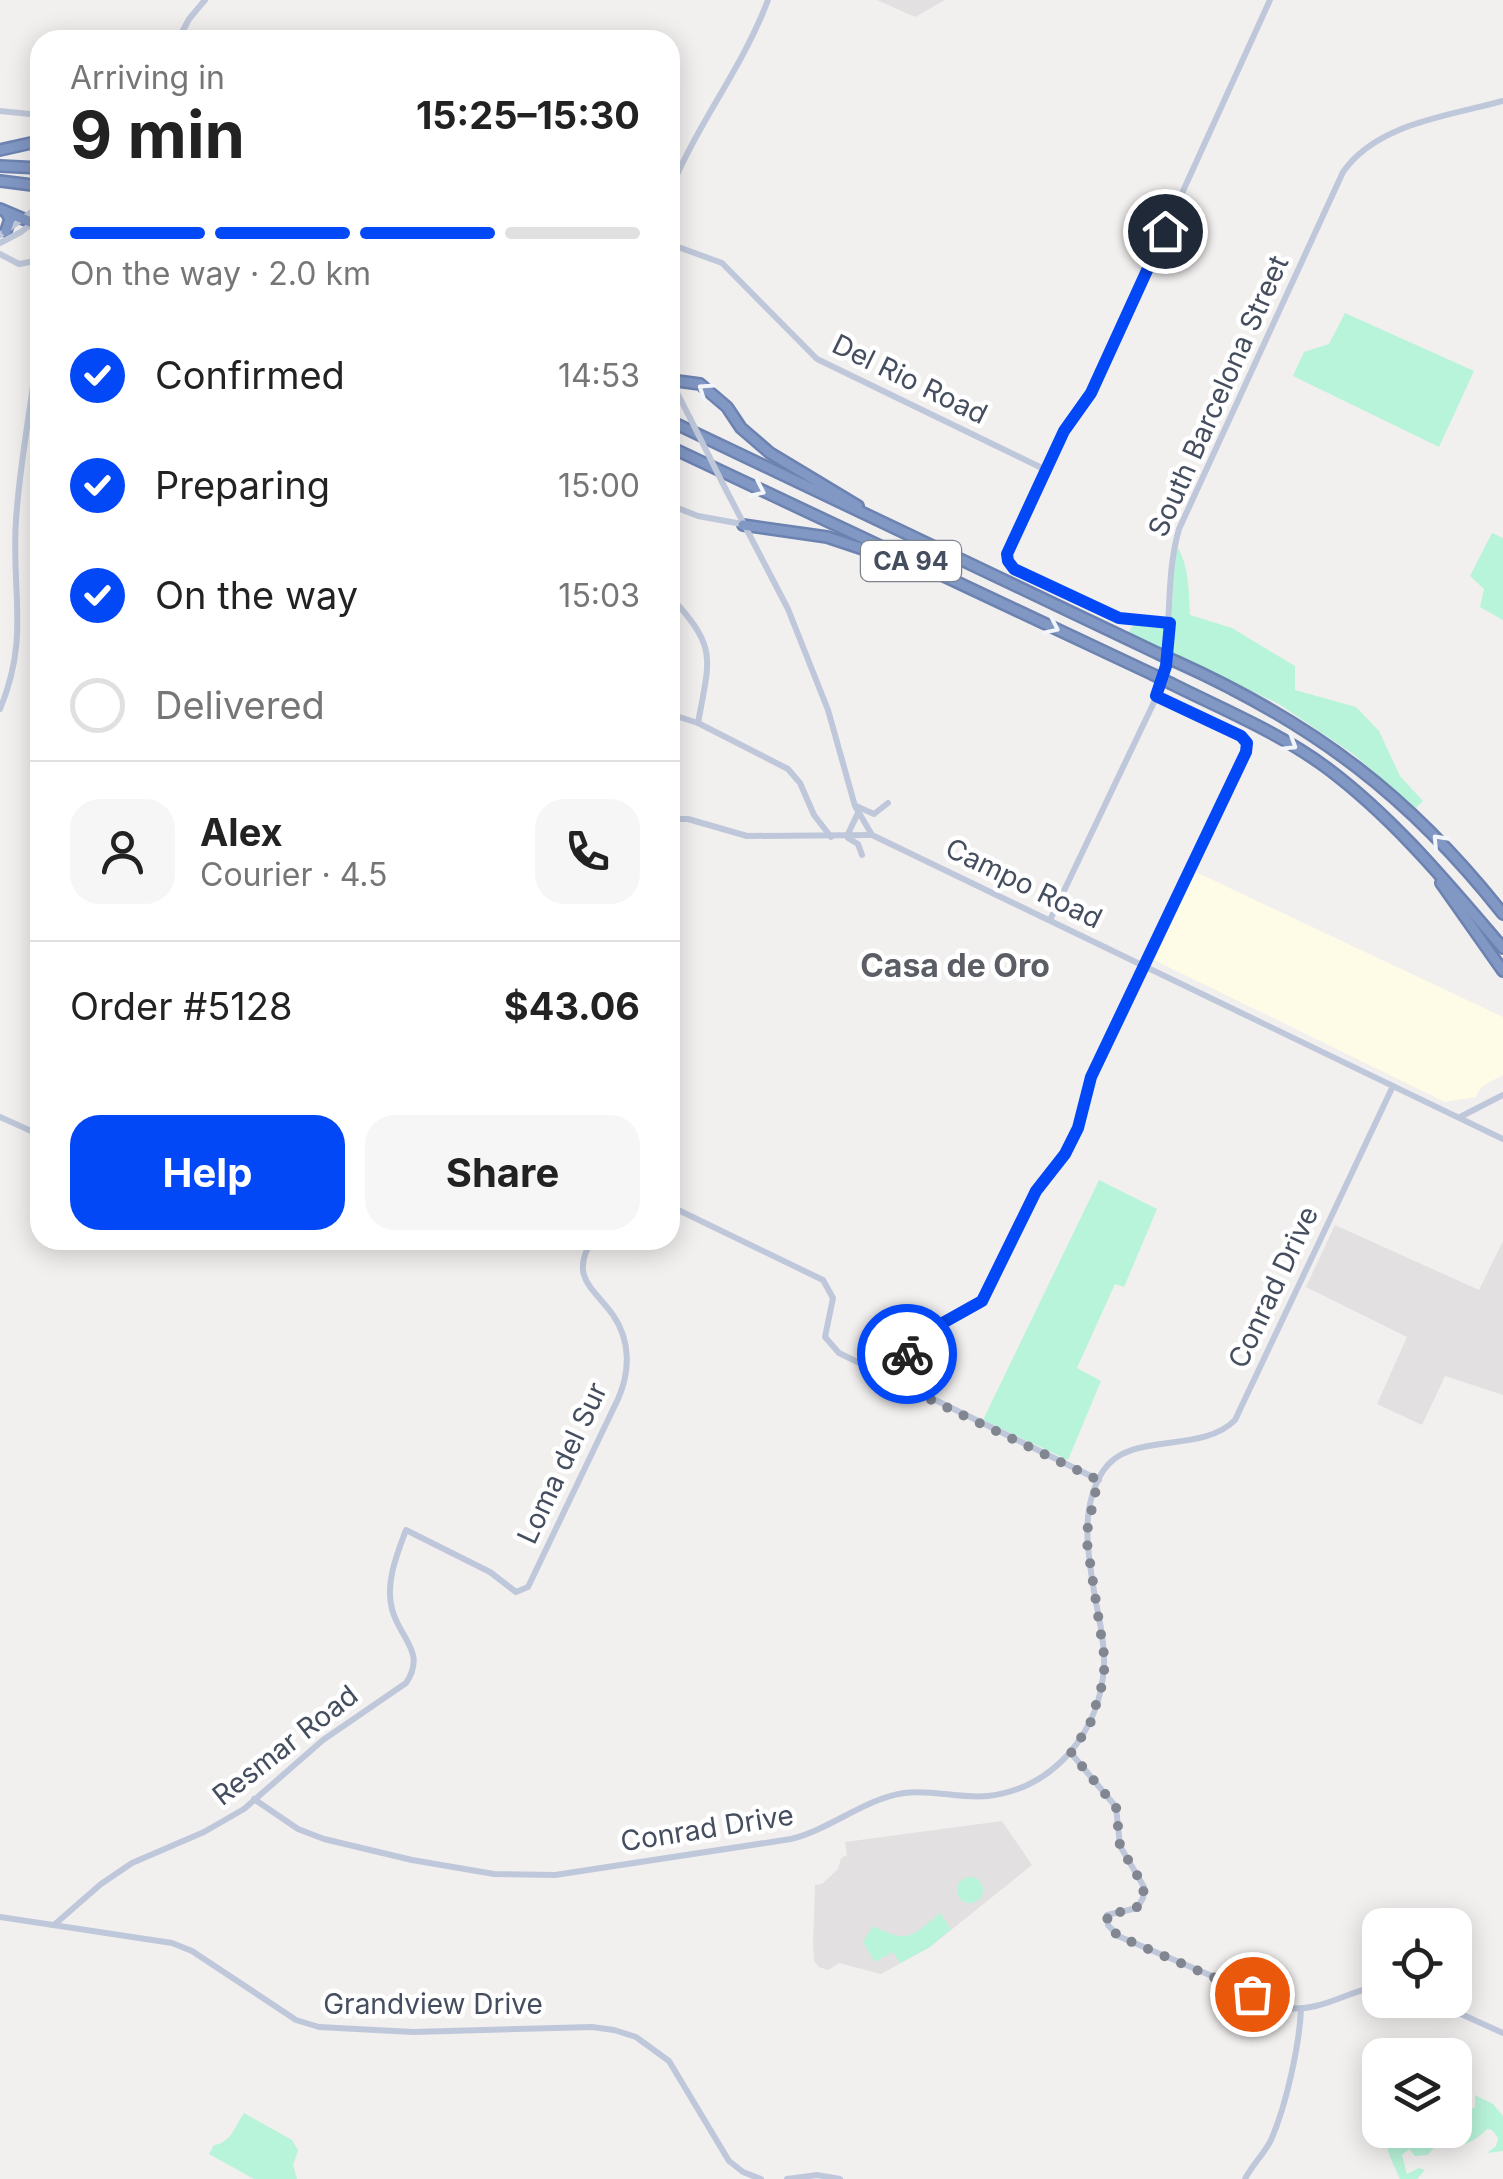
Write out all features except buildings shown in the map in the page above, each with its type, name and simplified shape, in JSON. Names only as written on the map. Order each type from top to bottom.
[{"type":"highway","points":[[0,150],[30,143]]},
{"type":"highway","points":[[0,166],[30,168]]},
{"type":"highway","points":[[0,182],[30,185]]},
{"type":"highway","points":[[3,210],[30,216]]},
{"type":"highway","points":[[3,210],[10,219],[3,233]]},
{"type":"highway","points":[[680,380],[692,381],[708,390],[727,407],[741,428],[770,453],[876,520]]},
{"type":"highway","name":"CA 94","points":[[680,426],[1267,706],[1338,751],[1417,818],[1503,912]]},
{"type":"highway","name":"CA 94","points":[[680,453],[1275,735],[1325,766],[1368,802],[1420,852],[1503,948]]},
{"type":"highway","points":[[743,525],[827,537],[960,584]]},
{"type":"highway","points":[[1420,852],[1503,971]]},
{"type":"street","points":[[184,30],[205,0]]},
{"type":"street","points":[[680,166],[739,62],[768,0]]},
{"type":"street","points":[[1170,623],[1131,620],[1106,613],[1014,569],[1007,554],[1064,431],[1091,393],[1270,0]]},
{"type":"street","name":"South Barcelona Street","points":[[1050,920],[1156,696],[1166,666],[1170,567],[1180,529],[1343,172],[1351,160],[1380,136],[1503,101]]},
{"type":"street","points":[[0,111],[30,114]]},
{"type":"street","points":[[3,233],[30,220]]},
{"type":"street","points":[[0,243],[30,221]]},
{"type":"street","name":"Del Rio Road","points":[[680,248],[722,263],[817,359],[1046,470]]},
{"type":"street","points":[[0,254],[19,264],[30,262]]},
{"type":"street","points":[[680,399],[788,610],[834,728],[856,809],[872,835],[748,836],[680,820]]},
{"type":"street","points":[[0,709],[18,638],[16,524],[30,411]]},
{"type":"street","points":[[680,509],[743,525]]},
{"type":"street","points":[[680,607],[697,626],[707,646],[708,664],[698,723]]},
{"type":"street","points":[[894,1382],[918,1338],[974,1308],[987,1293],[1036,1191],[1065,1154],[1078,1128],[1091,1077],[1246,752],[1247,743],[1241,736],[1156,696]]},
{"type":"street","points":[[680,717],[788,769],[800,783],[814,815],[832,837]]},
{"type":"street","points":[[856,809],[874,814],[888,803]]},
{"type":"street","points":[[844,836],[856,809]]},
{"type":"street","name":"Campo Road","points":[[872,835],[1503,1139]]},
{"type":"street","points":[[844,836],[858,844],[862,855]]},
{"type":"street","name":"Conrad Drive","points":[[254,1799],[298,1830],[324,1839],[488,1874],[556,1875],[792,1839],[816,1832],[886,1797],[906,1793],[963,1797],[1006,1793],[1042,1777],[1071,1753],[1090,1724],[1103,1682],[1105,1661],[1086,1536],[1098,1480],[1120,1455],[1209,1437],[1235,1420],[1393,1086]]},
{"type":"street","points":[[1460,1118],[1503,1096]]},
{"type":"street","points":[[1480,1127],[1486,1104]]},
{"type":"street","points":[[0,1117],[30,1131]]},
{"type":"street","points":[[680,1211],[824,1280],[833,1298],[824,1328],[828,1342],[838,1354],[1098,1480]]},
{"type":"street","name":"Loma del Sur","points":[[406,1530],[466,1559],[519,1592],[528,1587],[622,1389],[626,1373],[626,1345],[621,1329],[591,1292],[584,1275],[587,1250]]},
{"type":"street","name":"Resmar Road","points":[[54,1925],[132,1863],[244,1810],[322,1740],[410,1677],[414,1664],[412,1644],[391,1607],[392,1574],[406,1530]]},
{"type":"street","points":[[1071,1753],[1116,1807],[1120,1846],[1142,1879],[1144,1894],[1140,1905],[1130,1912],[1107,1914],[1108,1925],[1118,1936],[1266,2001],[1301,2010],[1362,1993]]},
{"type":"street","points":[[244,1810],[268,1811]]},
{"type":"street","name":"Grandview Drive","points":[[0,1916],[185,1947],[296,2020],[319,2027],[413,2032],[592,2027],[625,2034],[648,2044],[669,2061],[725,2156],[739,2169],[761,2179]]},
{"type":"street","points":[[1244,2179],[1276,2126],[1300,2036],[1301,2010]]},
{"type":"street","points":[[1470,2018],[1503,2033]]},
{"type":"street","points":[[787,2179],[818,2175],[840,2179]]},
{"type":"shaded area","points":[[877,0],[945,0],[915,17]]},
{"type":"shaded area","points":[[1196,872],[1503,1017],[1503,1075],[1481,1087],[1476,1097],[1445,1102],[1154,960]]},
{"type":"shaded area","points":[[1335,1225],[1479,1290],[1503,1241],[1503,1395],[1445,1376],[1422,1425],[1377,1404],[1407,1337],[1306,1287]]},
{"type":"shaded area","points":[[1002,1821],[1032,1865],[930,1947],[881,1974],[839,1963],[828,1970],[814,1961],[815,1885],[822,1884],[838,1869],[841,1858],[847,1855],[845,1842]]},
{"type":"green space","points":[[1345,313],[1474,371],[1439,447],[1293,376],[1304,352],[1329,344]]},
{"type":"green space","points":[[1492,533],[1503,538],[1503,620],[1480,607],[1484,589],[1470,576]]},
{"type":"green space","points":[[1175,544],[1186,568],[1190,615],[1232,628],[1295,666],[1295,690],[1356,707],[1379,731],[1400,776],[1423,801],[1416,808],[1353,754],[1279,704],[1128,633],[1136,621],[1171,623]]},
{"type":"green space","points":[[1099,1180],[1157,1209],[1124,1287],[1115,1284],[1077,1368],[1101,1381],[1068,1460],[983,1420]]},
{"type":"green space","points":[[970,1877],[979,1881],[983,1890],[979,1899],[970,1903],[961,1899],[957,1890],[961,1881]]},
{"type":"green space","points":[[940,1913],[951,1929],[930,1947],[900,1963],[893,1952],[875,1962],[863,1942],[873,1926],[895,1935],[909,1935]]},
{"type":"green space","points":[[1475,2095],[1493,2104],[1503,2116],[1503,2151],[1487,2153],[1496,2146],[1498,2138],[1492,2130],[1487,2129],[1472,2140]]},
{"type":"green space","points":[[244,2113],[292,2140],[298,2150],[293,2165],[297,2179],[254,2179],[209,2154],[214,2145],[229,2137]]},
{"type":"green space","points":[[1387,2148],[1434,2148],[1427,2155],[1415,2156],[1409,2149],[1402,2155],[1407,2174],[1419,2168],[1425,2170],[1417,2179],[1400,2179]]},
{"type":"way so far","points":[[907,1354],[894,1382],[1098,1480],[1086,1536],[1105,1661],[1103,1682],[1090,1724],[1071,1753],[1118,1810],[1120,1846],[1142,1879],[1144,1891],[1142,1902],[1134,1910],[1107,1914],[1108,1925],[1118,1936],[1252,1994]]},
{"type":"district","name":"Casa de Oro","points":[[955,966]]},
{"type":"route","points":[[907,1354],[928,1330],[974,1308],[987,1293],[1036,1191],[1065,1154],[1082,1120],[1091,1077],[1246,752],[1247,743],[1241,736],[1156,696],[1166,666],[1170,623],[1143,622],[1106,613],[1014,569],[1008,561],[1007,554],[1048,464],[1064,431],[1091,393],[1165,231]]}]
